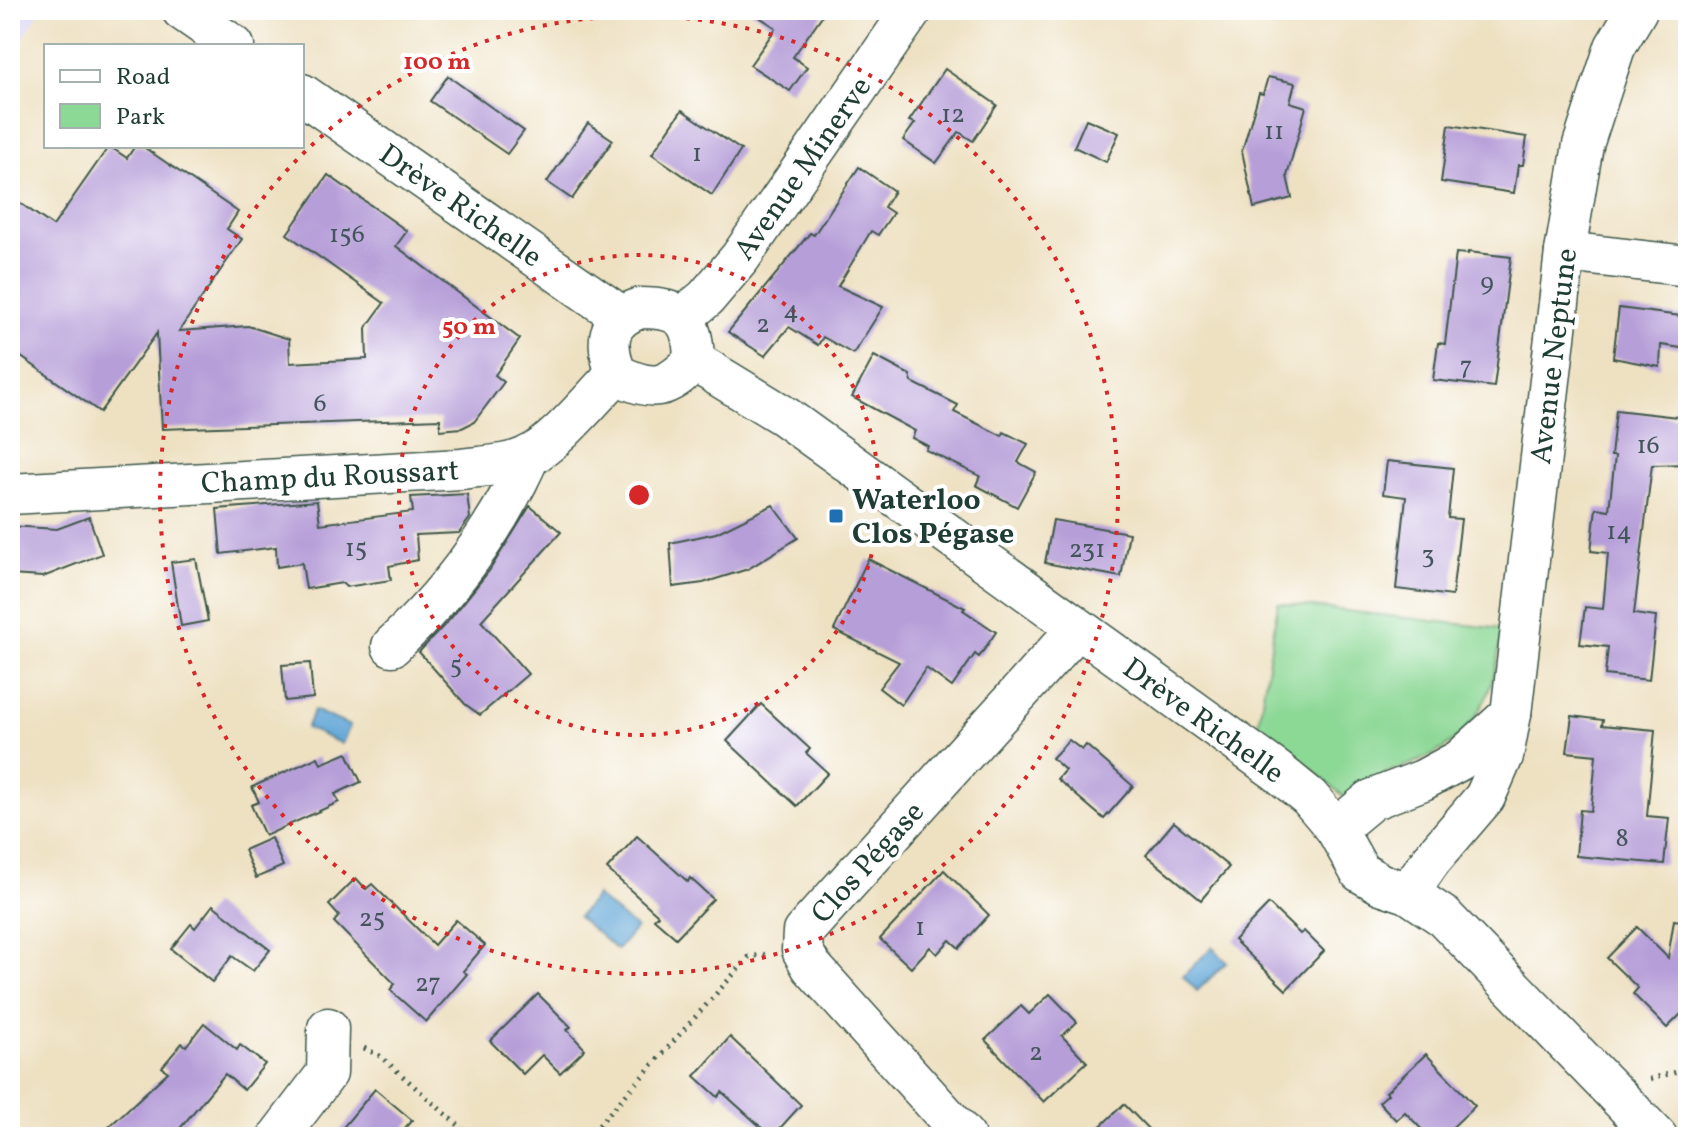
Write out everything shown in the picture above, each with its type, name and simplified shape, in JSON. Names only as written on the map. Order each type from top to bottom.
[{"type":"street","points":[[182,10],[231,44]]},
{"type":"street","name":"Avenue Minerve","points":[[683,317],[706,298],[740,258],[912,10]]},
{"type":"street","name":"Avenue Neptune","points":[[1408,893],[1431,860],[1485,797],[1503,756],[1511,714],[1565,252],[1583,145],[1615,47],[1637,10]]},
{"type":"street","name":"Drève Richelle","points":[[304,95],[621,316]]},
{"type":"street","points":[[1565,252],[1688,266]]},
{"type":"street","points":[[640,308],[661,308],[683,317],[694,339],[694,361],[682,374],[654,387],[616,374],[611,359],[611,331],[621,316],[640,308]]},
{"type":"street","name":"Drève Richelle","points":[[694,361],[784,416],[1277,771],[1309,797],[1336,829],[1360,872],[1381,884],[1408,893],[1444,917],[1657,1137]]},
{"type":"street","name":"Champ du Roussart","points":[[10,494],[461,469],[507,463],[530,455],[551,439],[616,374]]},
{"type":"street","points":[[392,646],[423,617],[487,535],[511,498],[530,455]]},
{"type":"street","name":"Clos Pégase","points":[[965,1137],[811,966],[802,950],[803,932],[1077,629]]},
{"type":"street","points":[[1336,829],[1371,800],[1423,780],[1460,760],[1511,714]]},
{"type":"street","points":[[278,1137],[327,1073],[328,1028]]},
{"type":"path","points":[[588,1137],[749,957],[802,950]]},
{"type":"path","points":[[328,1028],[380,1056],[466,1132],[492,1137]]},
{"type":"shaded area","points":[[10,10],[41,10],[10,58]]},
{"type":"green space","points":[[1278,603],[1501,629],[1496,667],[1484,701],[1476,716],[1451,743],[1434,754],[1373,779],[1346,798],[1258,726]]},
{"type":"water","points":[[314,710],[350,726],[342,744],[306,728]]},
{"type":"water","points":[[596,896],[636,928],[617,950],[578,917]]},
{"type":"water","points":[[1212,947],[1227,962],[1197,991],[1183,976]]},
{"type":"building","points":[[749,10],[826,10],[793,57],[807,67],[790,91],[750,65],[776,28]]},
{"type":"building","points":[[945,69],[997,105],[973,141],[959,132],[936,163],[903,140],[915,123],[909,121]]},
{"type":"building","points":[[448,76],[524,131],[507,154],[430,101]]},
{"type":"building","points":[[1268,77],[1295,83],[1290,102],[1306,107],[1287,176],[1292,198],[1254,208],[1242,151],[1259,93],[1263,94]]},
{"type":"building","points":[[682,110],[741,150],[712,195],[652,154]]},
{"type":"building","points":[[1086,119],[1119,133],[1106,162],[1074,147]]},
{"type":"building","points":[[588,123],[613,140],[572,199],[547,182]]},
{"type":"building","points":[[1449,125],[1527,137],[1523,165],[1518,165],[1514,193],[1441,182]]},
{"type":"building","points":[[108,148],[127,158],[134,148],[145,148],[238,212],[227,229],[242,239],[179,331],[248,326],[289,339],[290,363],[367,359],[366,328],[384,303],[287,234],[328,175],[407,231],[396,246],[520,339],[495,375],[504,382],[474,422],[462,428],[440,430],[440,419],[162,429],[157,333],[100,412],[10,349],[10,196],[53,226]]},
{"type":"building","points":[[859,167],[894,191],[884,207],[893,213],[878,235],[871,231],[838,286],[883,307],[853,354],[823,337],[818,345],[789,327],[765,356],[728,332],[810,233],[814,235]]},
{"type":"building","points":[[1456,253],[1511,257],[1494,387],[1433,380],[1438,343],[1445,344]]},
{"type":"building","points":[[1619,308],[1688,317],[1688,349],[1661,345],[1660,367],[1613,358]]},
{"type":"building","points":[[874,356],[910,375],[912,382],[958,405],[954,412],[1002,436],[1004,432],[1028,444],[1018,462],[1036,472],[1017,507],[976,485],[980,476],[926,450],[928,446],[912,438],[915,431],[852,397]]},
{"type":"building","points":[[1616,410],[1686,418],[1684,432],[1688,432],[1688,464],[1652,465],[1634,614],[1656,617],[1649,680],[1605,675],[1608,647],[1580,644],[1585,607],[1603,609],[1608,553],[1591,551],[1596,508],[1609,510]]},
{"type":"building","points":[[1387,461],[1453,468],[1448,518],[1461,519],[1452,596],[1396,589],[1406,497],[1383,494]]},
{"type":"building","points":[[467,494],[470,518],[459,533],[416,535],[418,560],[389,566],[391,580],[306,589],[302,563],[277,567],[276,547],[221,554],[217,509],[317,501],[320,524],[413,512],[411,497]]},
{"type":"building","points":[[773,505],[798,538],[748,569],[703,583],[673,587],[670,543],[716,533]]},
{"type":"building","points":[[530,506],[561,532],[481,621],[528,674],[480,715],[465,704],[419,652],[489,571]]},
{"type":"building","points":[[89,517],[102,554],[43,577],[10,575],[10,526],[57,529]]},
{"type":"building","points":[[1053,520],[1129,533],[1121,577],[1045,563]]},
{"type":"building","points":[[196,559],[208,621],[181,626],[171,562]]},
{"type":"building","points":[[868,559],[965,608],[963,610],[996,632],[979,657],[975,654],[952,687],[926,668],[901,705],[879,688],[899,662],[834,630]]},
{"type":"building","points":[[310,663],[313,698],[285,701],[282,665]]},
{"type":"building","points":[[761,704],[810,749],[806,753],[828,773],[797,806],[727,741]]},
{"type":"building","points":[[1572,716],[1603,720],[1602,725],[1655,730],[1647,816],[1669,818],[1664,864],[1576,856],[1580,810],[1591,811],[1596,755],[1567,752]]},
{"type":"building","points":[[1069,740],[1082,750],[1086,745],[1133,786],[1104,819],[1057,779],[1065,770],[1052,758]]},
{"type":"building","points":[[347,753],[361,782],[335,794],[339,802],[265,836],[251,805],[259,802],[252,787],[318,757],[321,764]]},
{"type":"building","points":[[1174,822],[1229,867],[1201,900],[1146,855]]},
{"type":"building","points":[[637,836],[688,882],[690,878],[713,899],[676,938],[654,919],[658,915],[607,869]]},
{"type":"building","points":[[271,838],[283,866],[256,878],[244,850]]},
{"type":"building","points":[[944,870],[989,915],[959,948],[950,940],[937,954],[930,947],[911,968],[880,939]]},
{"type":"building","points":[[356,878],[366,889],[372,884],[434,945],[456,920],[485,945],[463,971],[467,974],[426,1022],[390,990],[395,984],[334,922],[339,916],[329,905]]},
{"type":"building","points":[[1269,904],[1300,934],[1304,931],[1324,951],[1286,990],[1234,940]]},
{"type":"building","points":[[213,905],[270,950],[253,971],[232,956],[212,982],[171,949],[191,924],[195,928]]},
{"type":"building","points":[[1674,920],[1688,922],[1688,1007],[1667,1028],[1633,994],[1638,988],[1607,958],[1637,927],[1668,958]]},
{"type":"building","points":[[538,994],[571,1027],[567,1030],[585,1049],[560,1073],[542,1055],[523,1074],[490,1041]]},
{"type":"building","points":[[1050,994],[1077,1022],[1062,1036],[1087,1062],[1044,1102],[985,1040],[1021,1006],[1029,1014]]},
{"type":"building","points":[[204,1023],[237,1050],[240,1045],[265,1064],[244,1090],[225,1074],[173,1137],[98,1137],[168,1072],[162,1067],[182,1043],[186,1046]]},
{"type":"building","points":[[730,1037],[801,1105],[772,1137],[722,1092],[718,1097],[695,1076]]},
{"type":"building","points":[[1426,1054],[1475,1106],[1442,1137],[1429,1137],[1405,1112],[1396,1120],[1379,1102]]},
{"type":"building","points":[[375,1089],[412,1120],[397,1137],[335,1137]]},
{"type":"building","points":[[1124,1104],[1156,1137],[1089,1137]]},
{"type":"place","name":"Waterloo Clos Pégase","points":[[836,516]]}]
